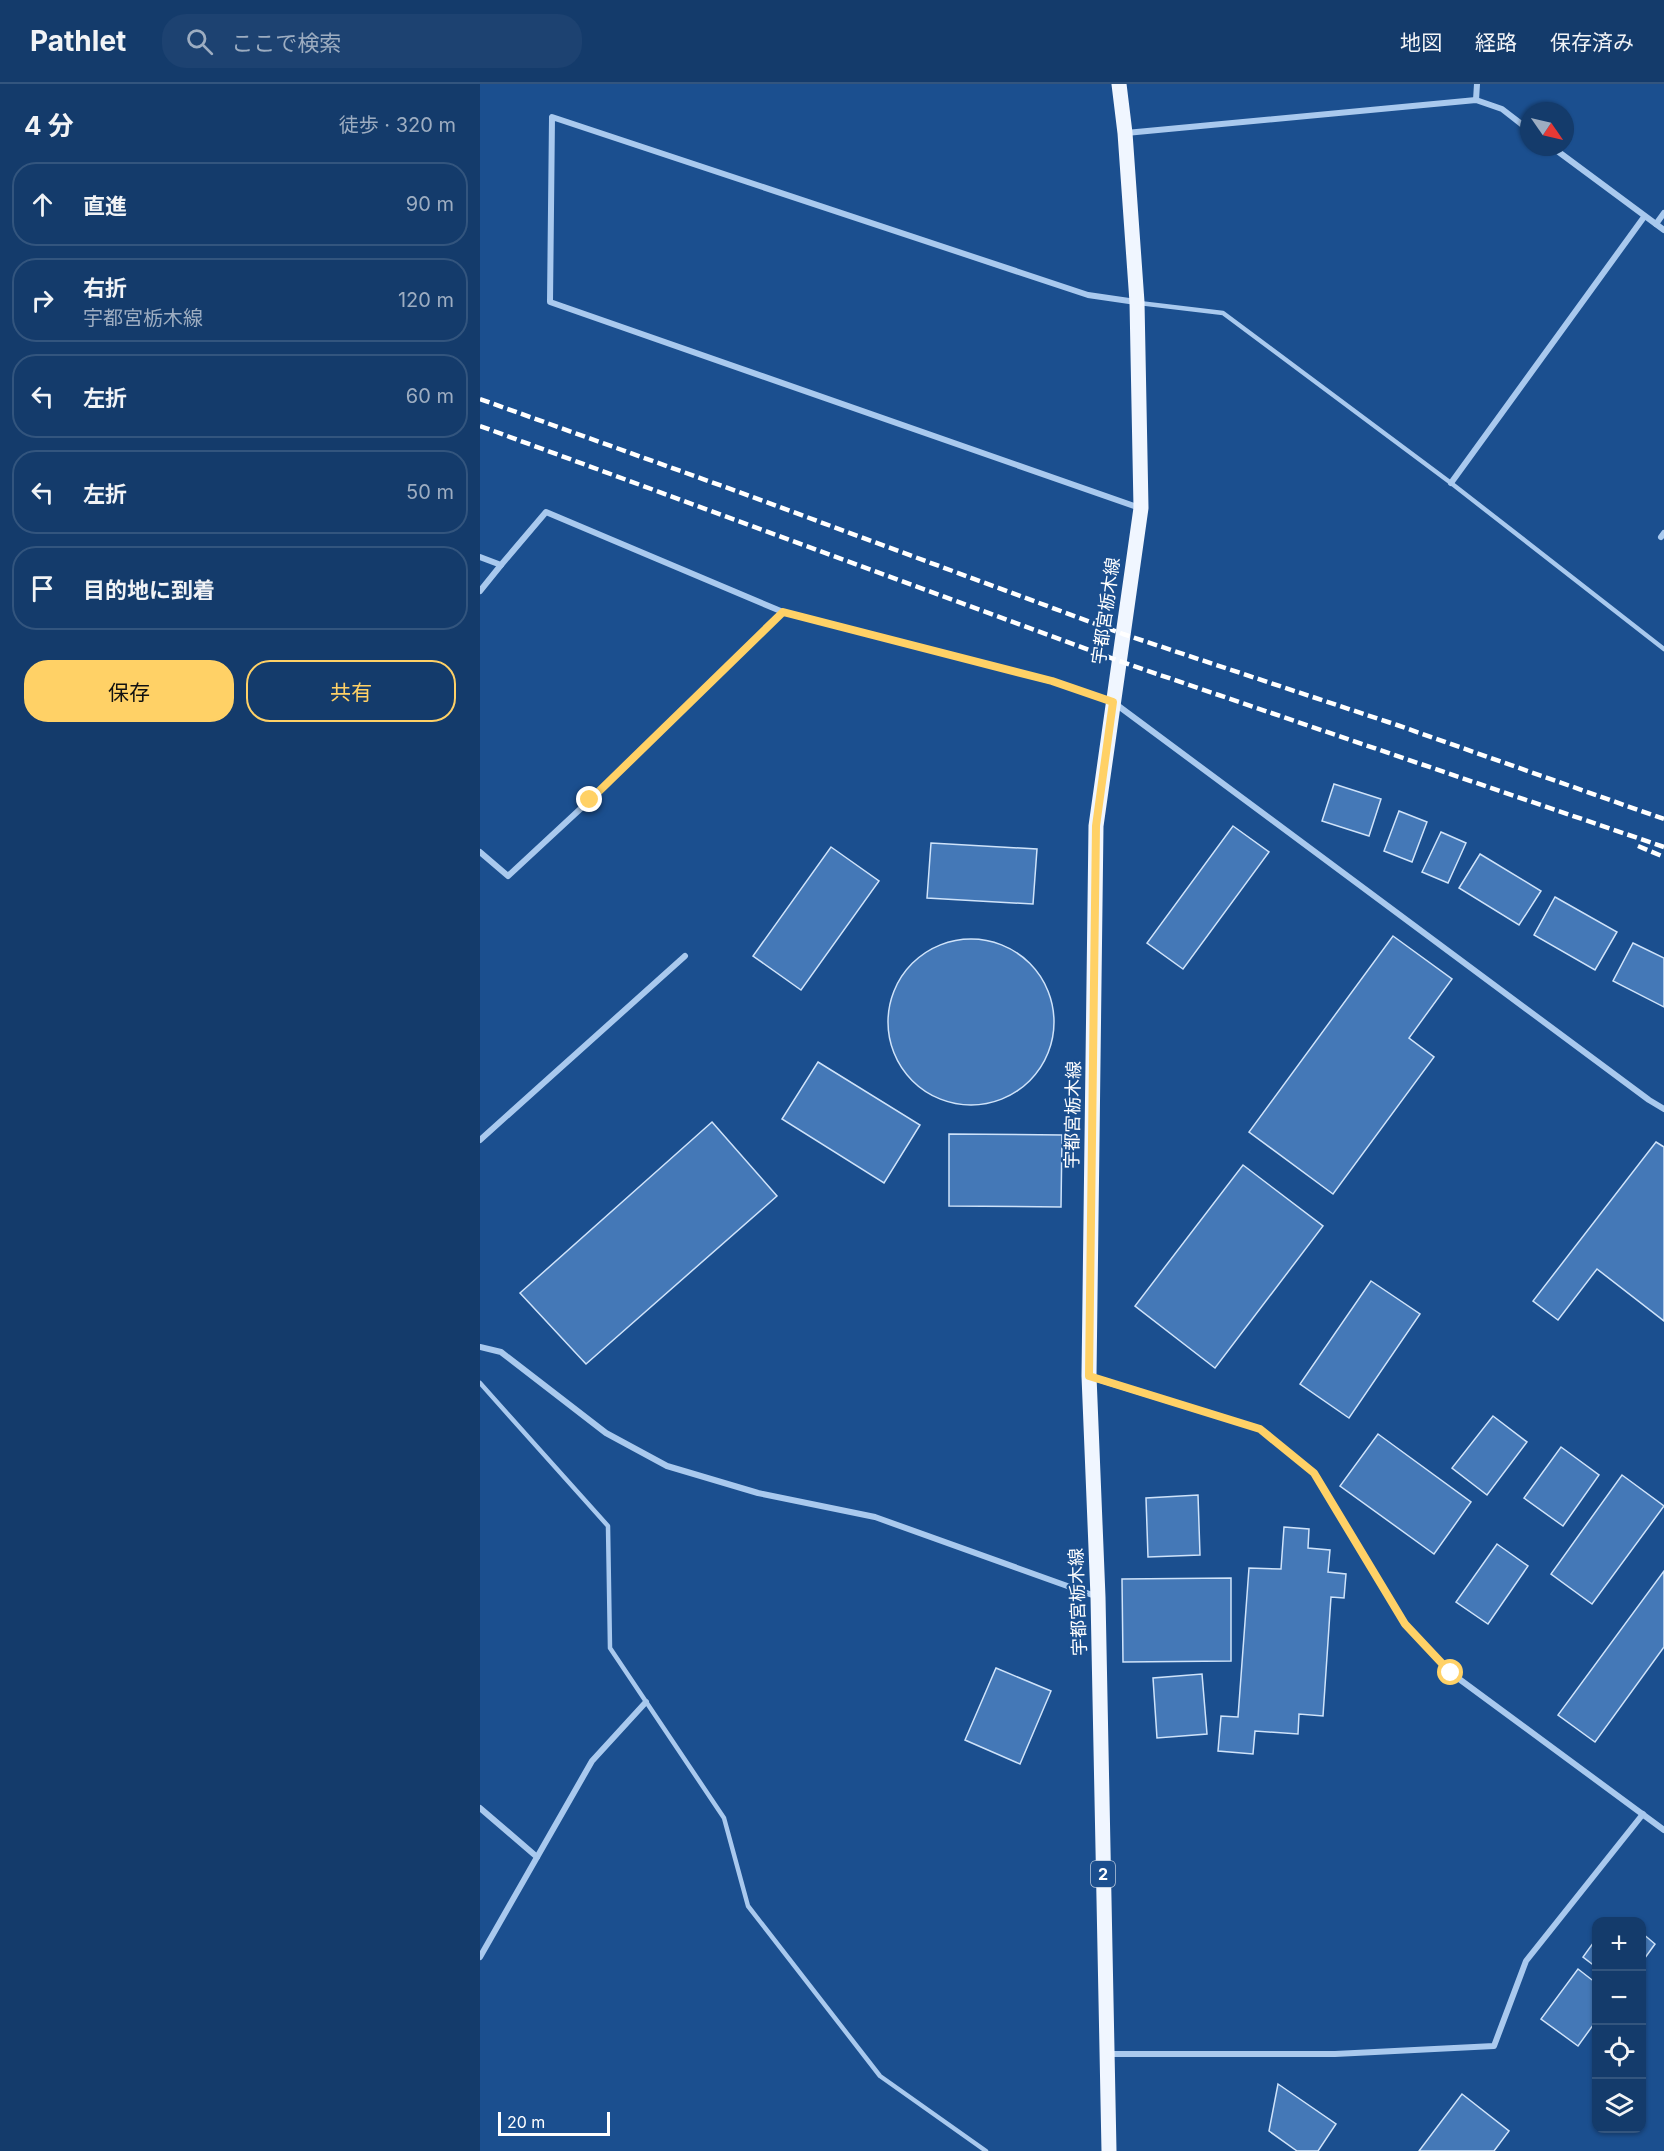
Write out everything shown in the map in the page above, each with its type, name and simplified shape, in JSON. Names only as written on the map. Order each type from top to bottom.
[{"type":"main road","name":"宇都宮栃木線","points":[[1107,2150],[1098,1597],[1089,1376],[1096,826],[1140,508],[1137,302],[1125,133],[1119,84]]},
{"type":"street","points":[[1476,100],[1477,84]]},
{"type":"street","points":[[1125,133],[1476,100],[1502,109],[1520,123]]},
{"type":"street","points":[[1137,302],[1088,295],[552,117],[550,302],[1140,508]]},
{"type":"street","points":[[1564,156],[1664,230]]},
{"type":"street","points":[[1656,224],[1664,213]]},
{"type":"street","points":[[1451,483],[1644,217]]},
{"type":"street","points":[[480,591],[546,512],[783,612],[1052,681],[1113,702],[1664,1109]]},
{"type":"street","points":[[480,557],[501,565]]},
{"type":"street","points":[[480,852],[508,876],[590,800],[783,612]]},
{"type":"street","points":[[480,1140],[685,956]]},
{"type":"street","points":[[480,1347],[501,1352],[606,1433],[667,1466],[758,1493],[875,1517],[1098,1597]]},
{"type":"street","points":[[1089,1376],[1260,1429],[1314,1473],[1405,1624],[1451,1673],[1664,1830]]},
{"type":"street","points":[[480,1957],[592,1761],[646,1702]]},
{"type":"street","points":[[480,1808],[537,1857]]},
{"type":"street","points":[[1107,2054],[1335,2054],[1494,2046],[1526,1962],[1643,1814]]},
{"type":"lane","points":[[1137,302],[1223,313],[1451,483],[1664,649]]},
{"type":"lane","points":[[480,1383],[608,1526],[610,1648],[724,1818],[747,1906],[880,2076],[986,2151]]},
{"type":"building","points":[[1334,784],[1381,799],[1369,836],[1322,821]]},
{"type":"building","points":[[1399,811],[1427,822],[1412,862],[1384,851]]},
{"type":"building","points":[[1233,826],[1269,852],[1183,969],[1147,943]]},
{"type":"building","points":[[1441,832],[1466,843],[1448,883],[1422,872]]},
{"type":"building","points":[[931,843],[1037,849],[1033,904],[927,898]]},
{"type":"building","points":[[831,847],[879,881],[801,990],[753,956]]},
{"type":"building","points":[[1480,854],[1541,891],[1519,925],[1459,888]]},
{"type":"building","points":[[1555,897],[1617,932],[1595,970],[1534,935]]},
{"type":"building","points":[[1393,936],[1452,979],[1409,1038],[1434,1057],[1333,1194],[1249,1132]]},
{"type":"building","points":[[971,939],[1003,945],[1030,963],[1048,990],[1054,1022],[1048,1054],[1030,1081],[1003,1099],[971,1105],[939,1099],[912,1081],[894,1054],[888,1022],[894,990],[912,963],[939,945]]},
{"type":"building","points":[[1633,943],[1664,958],[1664,1007],[1613,981]]},
{"type":"building","points":[[818,1062],[920,1125],[884,1183],[782,1119]]},
{"type":"building","points":[[712,1122],[777,1196],[586,1364],[520,1293]]},
{"type":"building","points":[[949,1134],[1062,1135],[1061,1207],[949,1206]]},
{"type":"building","points":[[1656,1142],[1664,1147],[1664,1321],[1597,1269],[1558,1320],[1533,1301]]},
{"type":"building","points":[[1243,1165],[1323,1226],[1215,1368],[1135,1306]]},
{"type":"building","points":[[1371,1281],[1420,1314],[1349,1418],[1300,1384]]},
{"type":"building","points":[[1493,1416],[1527,1442],[1487,1495],[1452,1468]]},
{"type":"building","points":[[1378,1434],[1471,1502],[1434,1554],[1340,1486]]},
{"type":"building","points":[[1561,1447],[1599,1475],[1563,1526],[1524,1498]]},
{"type":"building","points":[[1622,1475],[1664,1506],[1592,1604],[1551,1574]]},
{"type":"building","points":[[1198,1495],[1200,1555],[1148,1557],[1146,1498]]},
{"type":"building","points":[[1284,1527],[1309,1529],[1308,1548],[1330,1550],[1328,1572],[1346,1574],[1344,1598],[1331,1597],[1323,1716],[1299,1714],[1298,1734],[1255,1731],[1253,1754],[1218,1751],[1221,1716],[1238,1717],[1249,1568],[1281,1569]]},
{"type":"building","points":[[1497,1544],[1528,1566],[1488,1624],[1456,1602]]},
{"type":"building","points":[[1664,1571],[1664,1647],[1595,1742],[1558,1715]]},
{"type":"building","points":[[1231,1578],[1231,1661],[1123,1662],[1122,1579]]},
{"type":"building","points":[[996,1668],[1051,1691],[1020,1764],[965,1740]]},
{"type":"building","points":[[1202,1674],[1207,1734],[1157,1738],[1153,1678]]},
{"type":"building","points":[[1646,1936],[1655,1944],[1646,1956]]},
{"type":"building","points":[[1592,1945],[1592,1964],[1583,1957]]},
{"type":"building","points":[[1578,1969],[1592,1980],[1592,2027],[1578,2046],[1541,2019]]},
{"type":"building","points":[[1278,2084],[1336,2124],[1318,2151],[1297,2151],[1269,2131]]},
{"type":"building","points":[[1462,2094],[1509,2131],[1494,2151],[1419,2151]]},
{"type":"railway","points":[[480,399],[1123,634],[1397,725],[1664,819]]},
{"type":"railway","points":[[480,426],[1119,661],[1664,847]]},
{"type":"railway","points":[[1638,846],[1664,857]]},
{"type":"route","points":[[590,800],[783,612],[1052,681],[1113,702],[1096,826],[1089,1376],[1260,1429],[1314,1473],[1405,1624],[1451,1673]]}]
